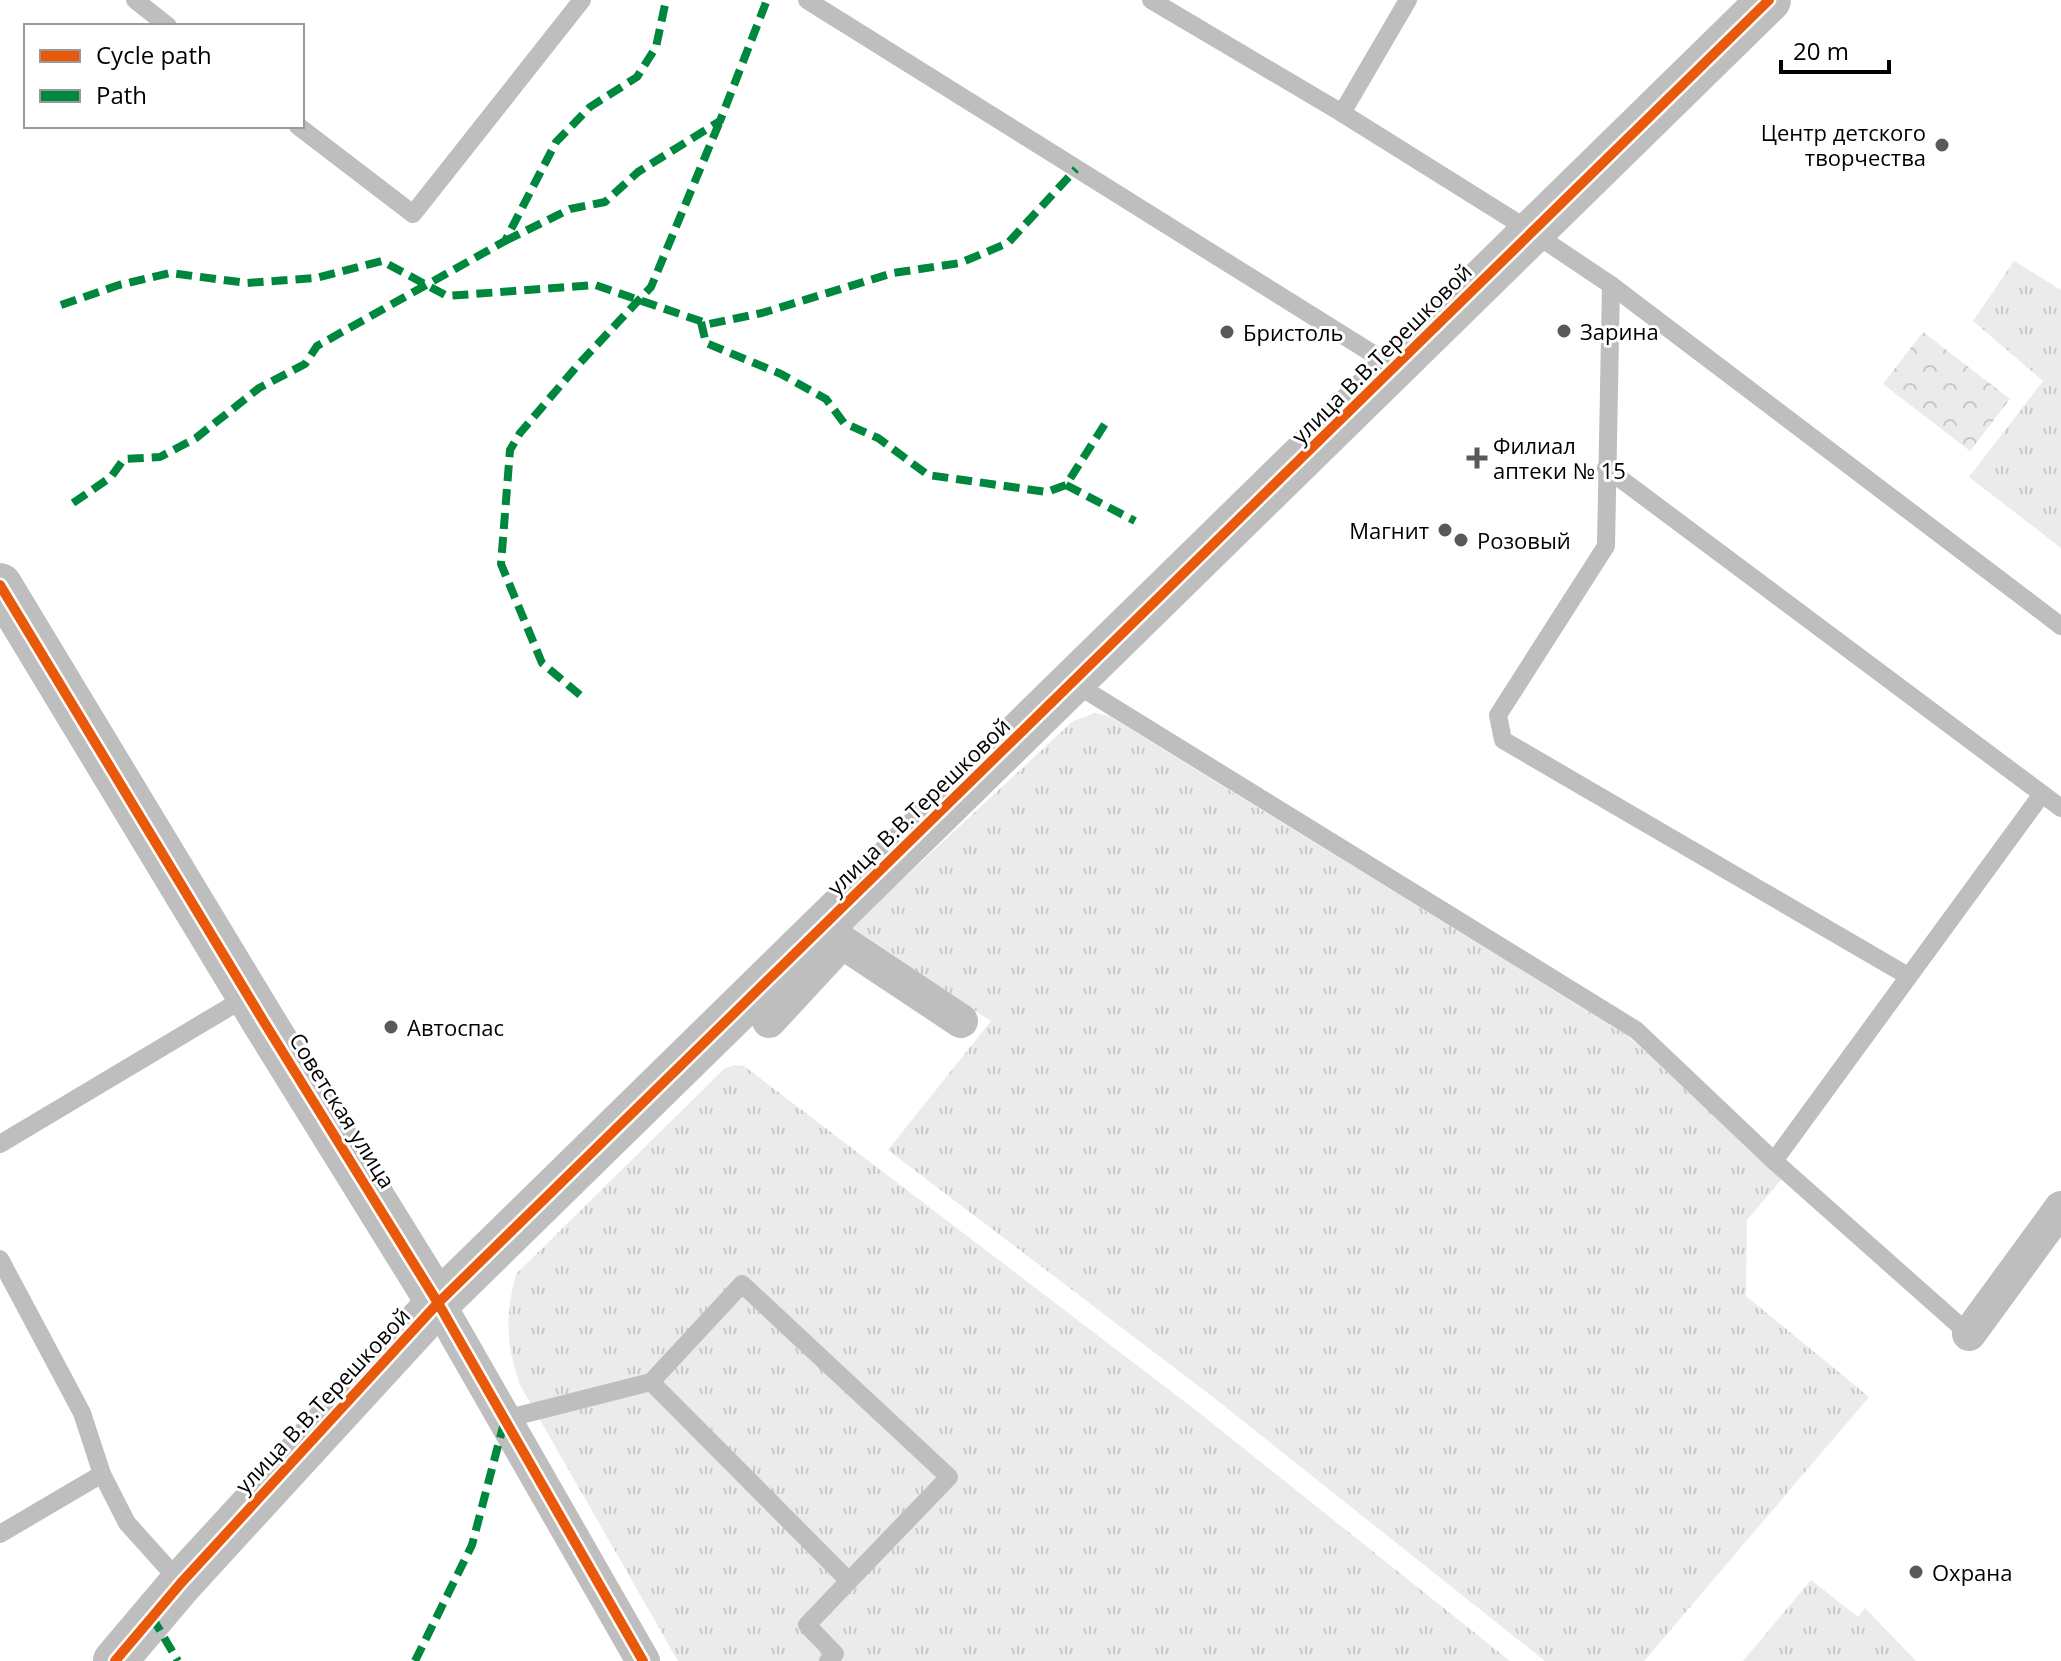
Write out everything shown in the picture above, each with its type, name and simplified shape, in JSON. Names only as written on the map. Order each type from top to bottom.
[{"type":"street","name":"улица В.В.Терешковой","points":[[115,1661],[181,1583],[438,1303],[621,1127],[715,1030],[831,935],[1074,683],[1769,0]]},
{"type":"street","name":"Советская улица","points":[[0,585],[438,1303],[643,1661]]},
{"type":"street","points":[[769,1021],[831,935],[961,1021]]},
{"type":"street","points":[[1969,1334],[2061,1208]]},
{"type":"lane","points":[[135,0],[165,24]]},
{"type":"lane","points":[[301,128],[413,214],[582,0]]},
{"type":"lane","points":[[807,0],[1394,367]]},
{"type":"lane","points":[[1151,0],[1342,113],[1611,285],[2061,626]]},
{"type":"lane","points":[[1342,113],[1408,0]]},
{"type":"lane","points":[[1611,285],[1606,546],[1498,715],[1503,740],[1908,976]]},
{"type":"lane","points":[[1606,468],[2061,808]]},
{"type":"lane","points":[[1074,683],[1636,1030],[1774,1161],[1969,1334]]},
{"type":"lane","points":[[1774,1161],[2042,794]]},
{"type":"lane","points":[[0,1144],[248,995]]},
{"type":"lane","points":[[0,1259],[82,1413],[102,1474],[127,1523],[181,1583]]},
{"type":"lane","points":[[505,1419],[651,1382],[742,1284],[949,1477],[807,1625],[835,1654],[828,1661]]},
{"type":"lane","points":[[651,1382],[849,1581]]},
{"type":"lane","points":[[0,1534],[102,1474]]},
{"type":"green space","points":[[2014,261],[2061,290],[2061,548],[1969,477],[2043,381],[1973,321]]},
{"type":"green space","points":[[1923,332],[2010,399],[1970,451],[1883,384]]},
{"type":"green space","points":[[1095,713],[1109,716],[1628,1036],[1782,1179],[1747,1220],[1746,1296],[1869,1397],[1644,1661],[1545,1661],[1209,1394],[888,1150],[991,1021],[848,930],[1073,721]]},
{"type":"green space","points":[[734,1065],[744,1066],[1197,1411],[1510,1661],[678,1661],[520,1385],[510,1343],[510,1303],[516,1274],[724,1069]]},
{"type":"green space","points":[[1811,1580],[1858,1617],[1865,1608],[1916,1661],[1743,1661]]},
{"type":"marked path","points":[[73,503],[111,477],[124,459],[160,457],[196,438],[259,388],[305,364],[317,346],[505,241],[556,142],[590,107],[637,77],[656,47],[666,0]]},
{"type":"marked path","points":[[505,241],[570,209],[605,202],[638,172],[720,121],[767,0]]},
{"type":"marked path","points":[[580,695],[542,663],[501,564],[510,450],[520,433],[578,365],[651,287],[720,121]]},
{"type":"marked path","points":[[61,305],[119,285],[170,273],[247,283],[316,278],[382,261],[447,296],[595,285],[709,324],[762,313],[893,273],[960,263],[1008,243],[1076,169]]},
{"type":"marked path","points":[[701,322],[706,343],[781,374],[826,399],[844,423],[878,438],[928,475],[1047,492],[1066,485],[1108,419]]},
{"type":"marked path","points":[[1066,485],[1135,521]]},
{"type":"marked path","points":[[415,1661],[472,1545],[505,1419]]},
{"type":"marked path","points":[[152,1617],[178,1661]]},
{"type":"cycle path","points":[[115,1661],[181,1583],[438,1303],[1769,0]]},
{"type":"cycle path","points":[[0,585],[438,1303],[643,1661]]},
{"type":"place","name":"Центр детского творчества","points":[[1942,145]]},
{"type":"place","name":"Зарина","points":[[1564,331]]},
{"type":"place","name":"Бристоль","points":[[1227,332]]},
{"type":"place","name":"Филиал аптеки № 15","points":[[1477,458]]},
{"type":"place","name":"Магнит","points":[[1445,530]]},
{"type":"place","name":"Розовый","points":[[1461,540]]},
{"type":"place","name":"Автоспас","points":[[391,1027]]},
{"type":"place","name":"Охрана","points":[[1916,1572]]}]
